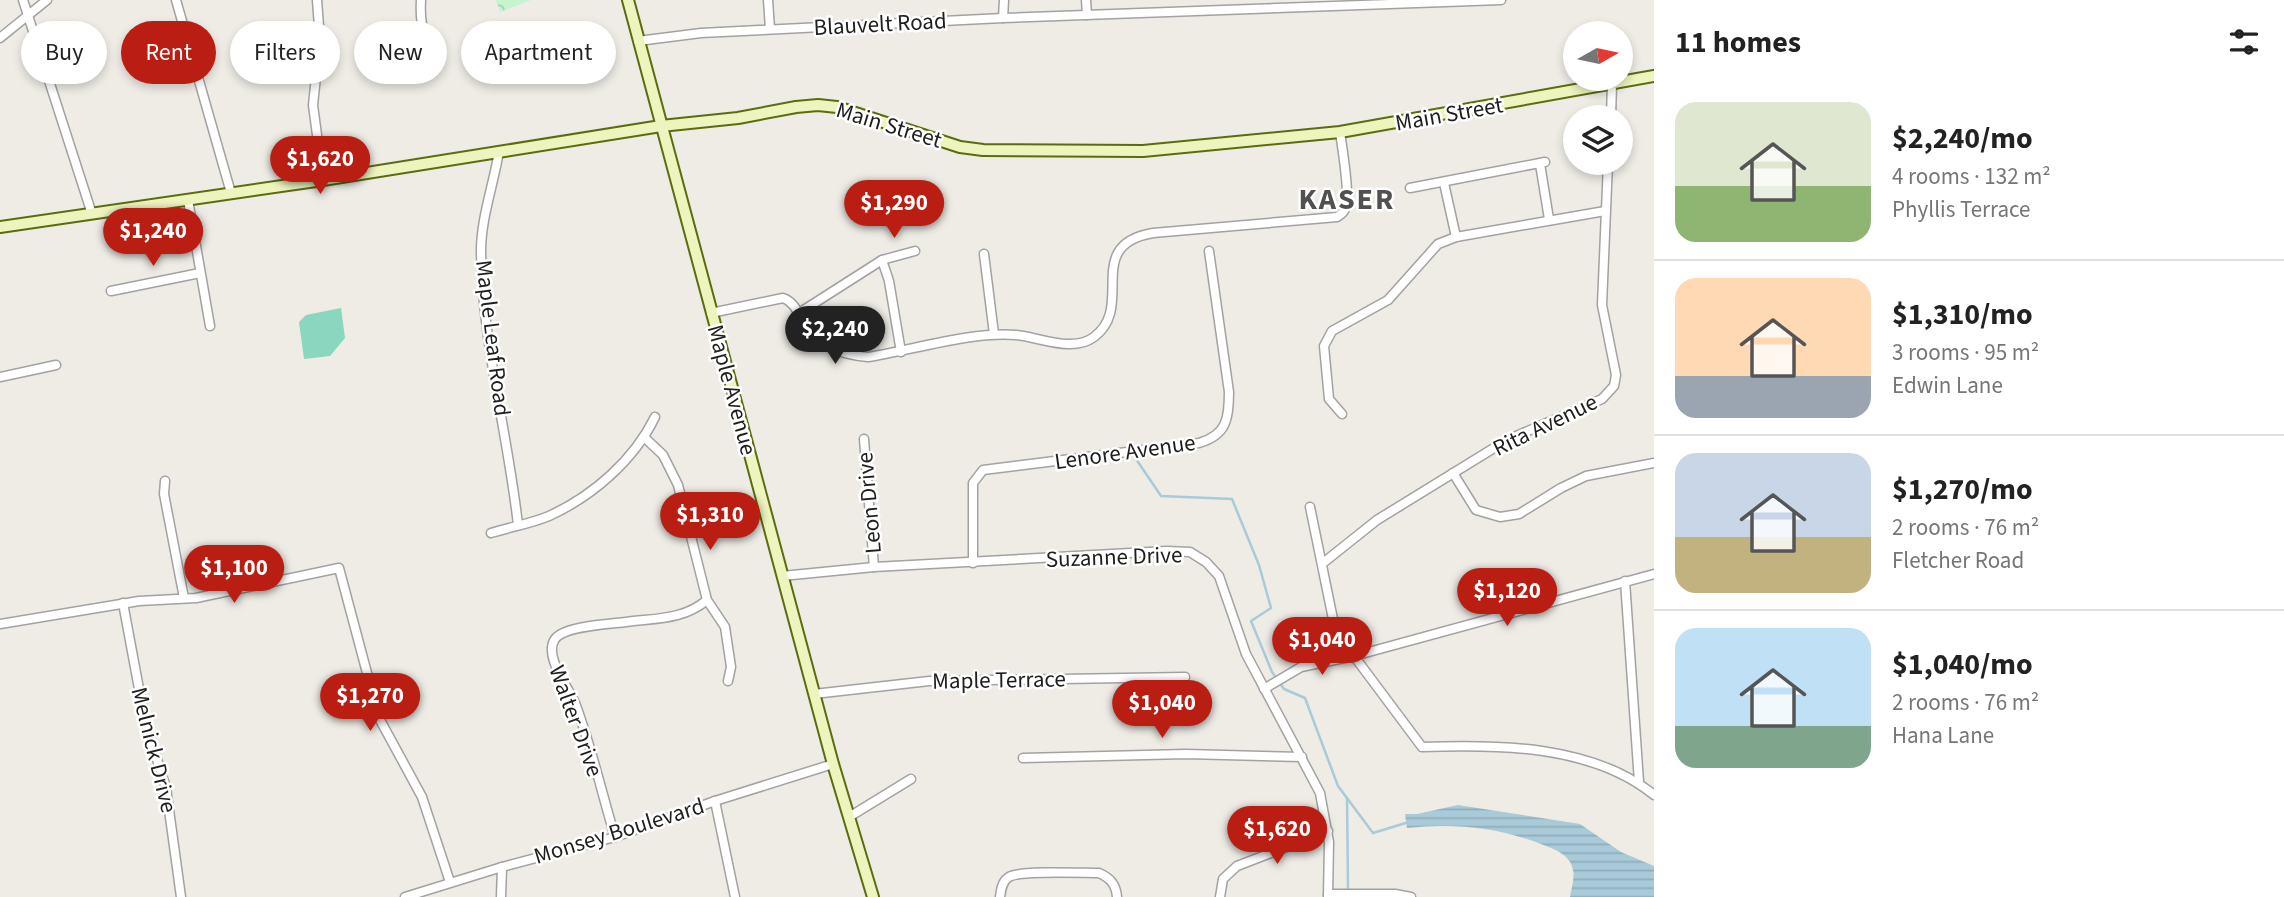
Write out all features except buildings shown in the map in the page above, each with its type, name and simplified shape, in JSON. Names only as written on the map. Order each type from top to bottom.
[{"type":"main road","name":"Maple Avenue","points":[[628,0],[833,764],[873,897]]},
{"type":"main road","name":"Main Street","points":[[1633,80],[1654,76]]},
{"type":"main road","name":"Main Street","points":[[0,227],[323,180],[661,126],[738,118],[818,105],[860,113],[972,149],[1084,152],[1184,149],[1340,132],[1572,91]]},
{"type":"street","points":[[23,0],[92,214]]},
{"type":"street","points":[[0,38],[47,0]]},
{"type":"street","points":[[176,0],[231,193]]},
{"type":"street","points":[[317,0],[320,40],[313,105],[323,180]]},
{"type":"street","points":[[421,0],[421,21]]},
{"type":"street","points":[[768,0],[770,29]]},
{"type":"street","points":[[1003,0],[1003,18]]},
{"type":"street","points":[[1086,0],[1087,15]]},
{"type":"street","name":"Blauvelt Road","points":[[638,41],[701,33],[1087,15],[1220,4],[1501,0]]},
{"type":"street","points":[[711,313],[777,298],[788,300],[817,339],[835,351],[867,357],[994,334],[1083,343],[1093,338],[1111,314],[1112,265],[1116,255],[1129,240],[1140,235],[1337,217],[1345,211],[1347,200],[1340,132]]},
{"type":"street","name":"Maple Leaf Road","points":[[499,151],[481,248],[487,323],[518,525]]},
{"type":"street","points":[[1410,188],[1543,163],[1549,219]]},
{"type":"street","name":"Rita Avenue","points":[[1322,563],[1377,520],[1507,440],[1602,399],[1614,386],[1616,375],[1602,305],[1607,175]]},
{"type":"street","points":[[1444,183],[1456,237]]},
{"type":"street","points":[[188,200],[210,326]]},
{"type":"street","points":[[1342,414],[1329,399],[1324,346],[1332,331],[1388,300],[1438,244],[1456,237],[1605,211]]},
{"type":"street","points":[[799,313],[883,260],[895,254],[915,251]]},
{"type":"street","name":"Lenore Avenue","points":[[973,563],[973,482],[983,470],[1199,443],[1216,436],[1223,427],[1229,408],[1229,392],[1209,251]]},
{"type":"street","points":[[984,254],[994,334]]},
{"type":"street","points":[[883,260],[901,352]]},
{"type":"street","points":[[111,291],[200,273]]},
{"type":"street","points":[[0,377],[56,365]]},
{"type":"street","points":[[491,533],[550,515],[578,500],[616,470],[645,438],[655,417]]},
{"type":"street","points":[[645,438],[663,455],[678,485],[707,600],[725,627],[731,667],[728,681]]},
{"type":"street","name":"Leon Drive","points":[[864,439],[874,567]]},
{"type":"street","points":[[1453,473],[1476,510],[1500,517],[1519,514],[1586,476],[1654,463]]},
{"type":"street","points":[[166,481],[164,494],[184,598]]},
{"type":"street","points":[[1310,507],[1341,658]]},
{"type":"street","name":"Suzanne Drive","points":[[782,576],[874,567],[1190,552],[1206,562],[1219,576],[1246,654],[1320,793],[1328,831],[1328,896]]},
{"type":"street","points":[[0,624],[123,603],[198,597],[339,568],[379,718],[422,797],[450,881]]},
{"type":"street","points":[[1264,689],[1280,682],[1301,667],[1354,656],[1654,574]]},
{"type":"street","points":[[1625,581],[1639,782]]},
{"type":"street","name":"Walter Drive","points":[[615,837],[574,702],[551,650],[553,642],[560,633],[678,616],[693,611],[707,600]]},
{"type":"street","name":"Melnick Drive","points":[[123,603],[145,721],[166,788],[181,897]]},
{"type":"street","points":[[1354,656],[1422,747],[1478,744],[1537,749],[1585,760],[1639,782],[1654,795]]},
{"type":"street","name":"Maple Terrace","points":[[814,694],[929,681],[1185,677]]},
{"type":"street","points":[[1023,758],[1186,754],[1302,757]]},
{"type":"street","name":"Monsey Boulevard","points":[[405,897],[450,881],[615,837],[715,801],[833,764]]},
{"type":"street","points":[[849,817],[911,779]]},
{"type":"street","points":[[715,801],[735,897]]},
{"type":"street","points":[[1220,897],[1223,879],[1237,866],[1328,831]]},
{"type":"street","points":[[501,897],[502,867]]},
{"type":"street","points":[[1000,897],[1002,885],[1009,877],[1022,874],[1099,873],[1110,878],[1117,897]]},
{"type":"street","points":[[1328,896],[1395,894],[1410,897]]},
{"type":"green space","points":[[496,0],[531,0],[500,12]]},
{"type":"green space","points":[[341,308],[345,338],[330,356],[304,359],[299,322],[306,315]]},
{"type":"water","points":[[1458,805],[1580,824],[1621,852],[1654,866],[1654,897],[1570,897],[1574,876],[1571,864],[1565,856],[1551,848],[1492,830],[1442,826],[1407,828],[1405,814]]},
{"type":"waterway","points":[[1134,456],[1161,496],[1232,499],[1259,565],[1271,608],[1251,621],[1272,672],[1284,689],[1305,698],[1338,786],[1373,833],[1409,822]]},
{"type":"waterway","points":[[1347,798],[1348,888]]},
{"type":"district","name":"KASER","points":[[1347,199]]}]
